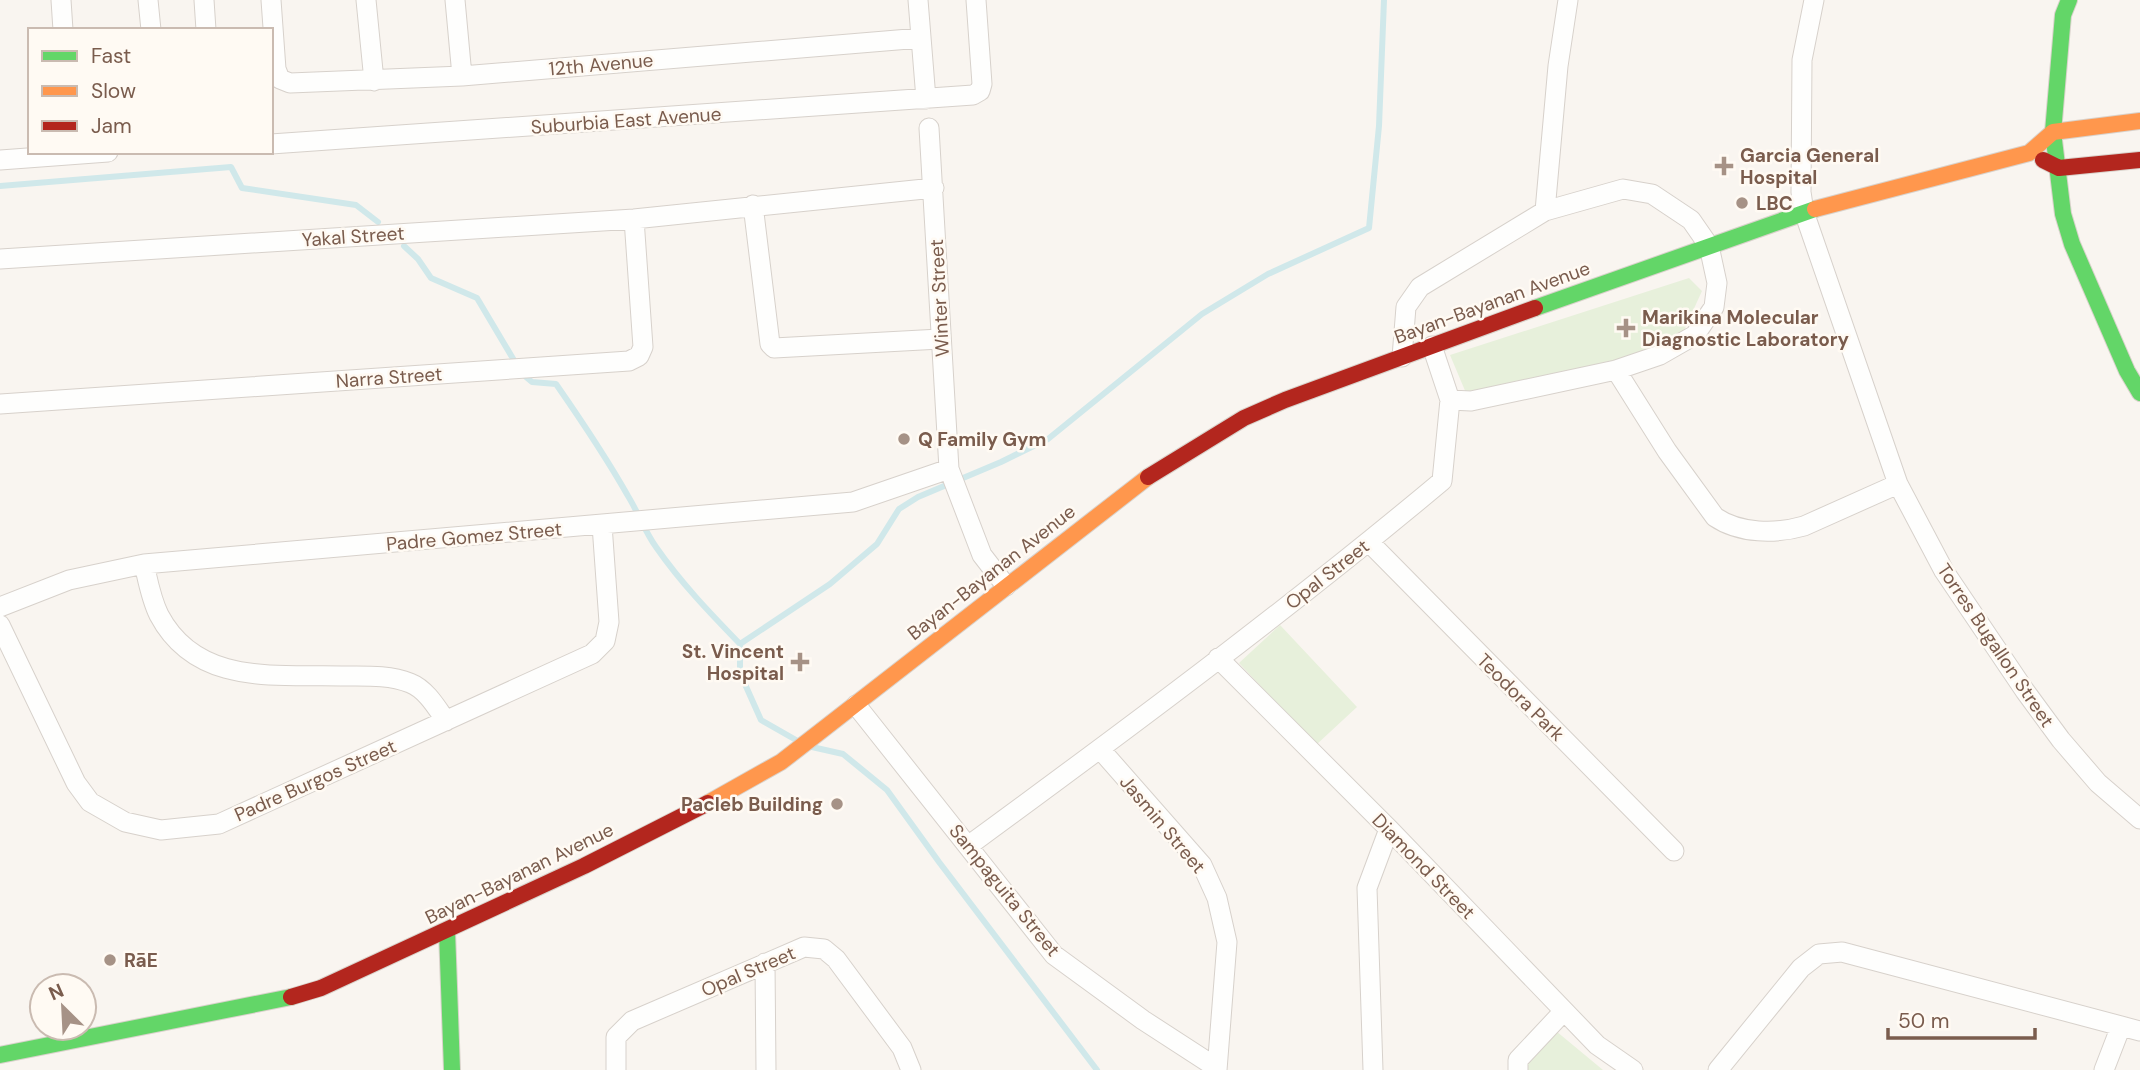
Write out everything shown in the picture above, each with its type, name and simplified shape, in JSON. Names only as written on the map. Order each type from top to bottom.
[{"type":"main road","points":[[2068,0],[2063,15],[2053,132],[2063,214],[2072,244],[2127,371],[2140,393]]},
{"type":"main road","points":[[2053,132],[2140,121]]},
{"type":"main road","name":"Bayan-Bayanan Avenue","points":[[0,1055],[283,999],[321,988],[447,931],[652,832],[781,762],[1157,470],[1217,433],[1285,400],[1804,212],[2029,153],[2053,132]]},
{"type":"main road","points":[[2029,153],[2059,169],[2140,160]]},
{"type":"main road","points":[[447,931],[452,1070]]},
{"type":"street","points":[[61,0],[63,28]]},
{"type":"street","points":[[148,0],[151,28]]},
{"type":"street","points":[[204,0],[206,28]]},
{"type":"street","name":"12th Avenue","points":[[271,0],[273,28]]},
{"type":"street","points":[[366,0],[374,81]]},
{"type":"street","points":[[455,0],[463,76]]},
{"type":"street","points":[[918,0],[926,99]]},
{"type":"street","name":"Suburbia East Avenue","points":[[273,145],[973,95],[980,91],[982,84],[976,0]]},
{"type":"street","points":[[1545,211],[1558,66],[1569,0]]},
{"type":"street","name":"Torres Bugallon Street","points":[[1814,0],[1802,60],[1800,167],[1804,212],[1898,484],[1954,588],[2042,715],[2085,770],[2140,819]]},
{"type":"street","name":"12th Avenue","points":[[273,34],[275,69],[280,79],[290,83],[463,76],[921,38]]},
{"type":"street","name":"Winter Street","points":[[929,128],[940,339],[952,480]]},
{"type":"street","points":[[0,160],[64,154]]},
{"type":"street","name":"Yakal Street","points":[[0,259],[634,219],[934,188]]},
{"type":"street","points":[[1402,357],[1406,307],[1420,287],[1545,211],[1623,190],[1652,194],[1691,220],[1709,246],[1717,283],[1714,307],[1695,335],[1660,355],[1616,370],[1471,401],[1450,400]]},
{"type":"street","points":[[753,205],[770,344],[774,348],[940,339]]},
{"type":"street","name":"Narra Street","points":[[0,404],[629,361],[639,356],[643,347],[634,219]]},
{"type":"street","name":"Opal Street","points":[[968,846],[1100,749],[1368,542],[1442,481],[1450,400],[1432,346]]},
{"type":"street","points":[[1616,370],[1683,473],[1715,517],[1728,524],[1762,531],[1789,530],[1804,526],[1898,484]]},
{"type":"street","points":[[952,480],[982,555],[1006,586]]},
{"type":"street","name":"Padre Gomez Street","points":[[0,607],[69,580],[144,564],[853,502],[952,480]]},
{"type":"street","name":"Padre Burgos Street","points":[[0,625],[76,783],[90,802],[125,822],[161,830],[219,824],[592,654],[605,641],[609,622],[603,525]]},
{"type":"street","name":"Teodora Park","points":[[1368,542],[1674,851]]},
{"type":"street","points":[[144,564],[150,592],[159,615],[176,641],[207,663],[246,673],[381,677],[411,683],[432,701],[446,721]]},
{"type":"street","name":"Diamond Street","points":[[1218,658],[1389,829],[1597,1045],[1633,1070]]},
{"type":"street","name":"Sampaguita Street","points":[[856,705],[1054,955],[1143,1020],[1217,1069]]},
{"type":"street","name":"Jasmin Street","points":[[1100,749],[1202,865],[1217,898],[1227,942],[1217,1069]]},
{"type":"street","points":[[1373,1070],[1367,888],[1389,829]]},
{"type":"street","name":"Opal Street","points":[[617,1070],[616,1037],[632,1021],[804,947],[824,949],[836,958],[902,1048],[911,1070]]},
{"type":"street","points":[[1718,1070],[1801,968],[1819,954],[1842,952],[2131,1029],[2104,1070]]},
{"type":"street","points":[[765,963],[766,1070]]},
{"type":"street","points":[[1518,1070],[1518,1060],[1564,1011]]},
{"type":"green space","points":[[1689,278],[1702,291],[1681,337],[1616,364],[1466,393],[1450,355]]},
{"type":"green space","points":[[1280,625],[1357,707],[1316,745],[1239,663]]},
{"type":"green space","points":[[1556,1031],[1603,1070],[1527,1070],[1527,1062]]},
{"type":"waterway","points":[[796,740],[761,720],[740,673],[740,644],[830,584],[877,544],[899,509],[918,497],[1048,439],[1202,314],[1268,274],[1369,228],[1379,126],[1384,0]]},
{"type":"waterway","points":[[0,186],[231,167],[242,188],[356,205],[378,222]]},
{"type":"waterway","points":[[404,246],[418,259],[431,278],[477,298],[515,362]]},
{"type":"waterway","points":[[526,377],[532,382],[556,384],[611,467],[656,547],[686,585],[740,644]]},
{"type":"waterway","points":[[812,747],[843,754],[887,790],[1097,1070]]},
{"type":"traffic: fast","points":[[2069,0],[2063,15],[2053,132],[2063,214],[2072,244],[2127,371],[2140,393]]},
{"type":"traffic: fast","points":[[1535,308],[1815,209]]},
{"type":"traffic: fast","points":[[447,931],[452,1070]]},
{"type":"traffic: fast","points":[[0,1055],[291,997]]},
{"type":"traffic: slow","points":[[1815,209],[2029,153],[2053,132],[2140,121]]},
{"type":"traffic: slow","points":[[708,803],[781,762],[1148,477]]},
{"type":"traffic: jam","points":[[2043,160],[2059,168],[2140,160]]},
{"type":"traffic: jam","points":[[1148,477],[1244,418],[1285,400],[1535,308]]},
{"type":"traffic: jam","points":[[291,997],[321,988],[584,866],[708,803]]},
{"type":"place","name":"Garcia General Hospital","points":[[1724,166]]},
{"type":"place","name":"LBC","points":[[1742,203]]},
{"type":"place","name":"Marikina Molecular Diagnostic Laboratory","points":[[1626,328]]},
{"type":"place","name":"Q Family Gym","points":[[904,439]]},
{"type":"place","name":"St. Vincent Hospital","points":[[800,662]]},
{"type":"place","name":"Pacleb Building","points":[[837,804]]},
{"type":"place","name":"RāE","points":[[110,960]]}]
